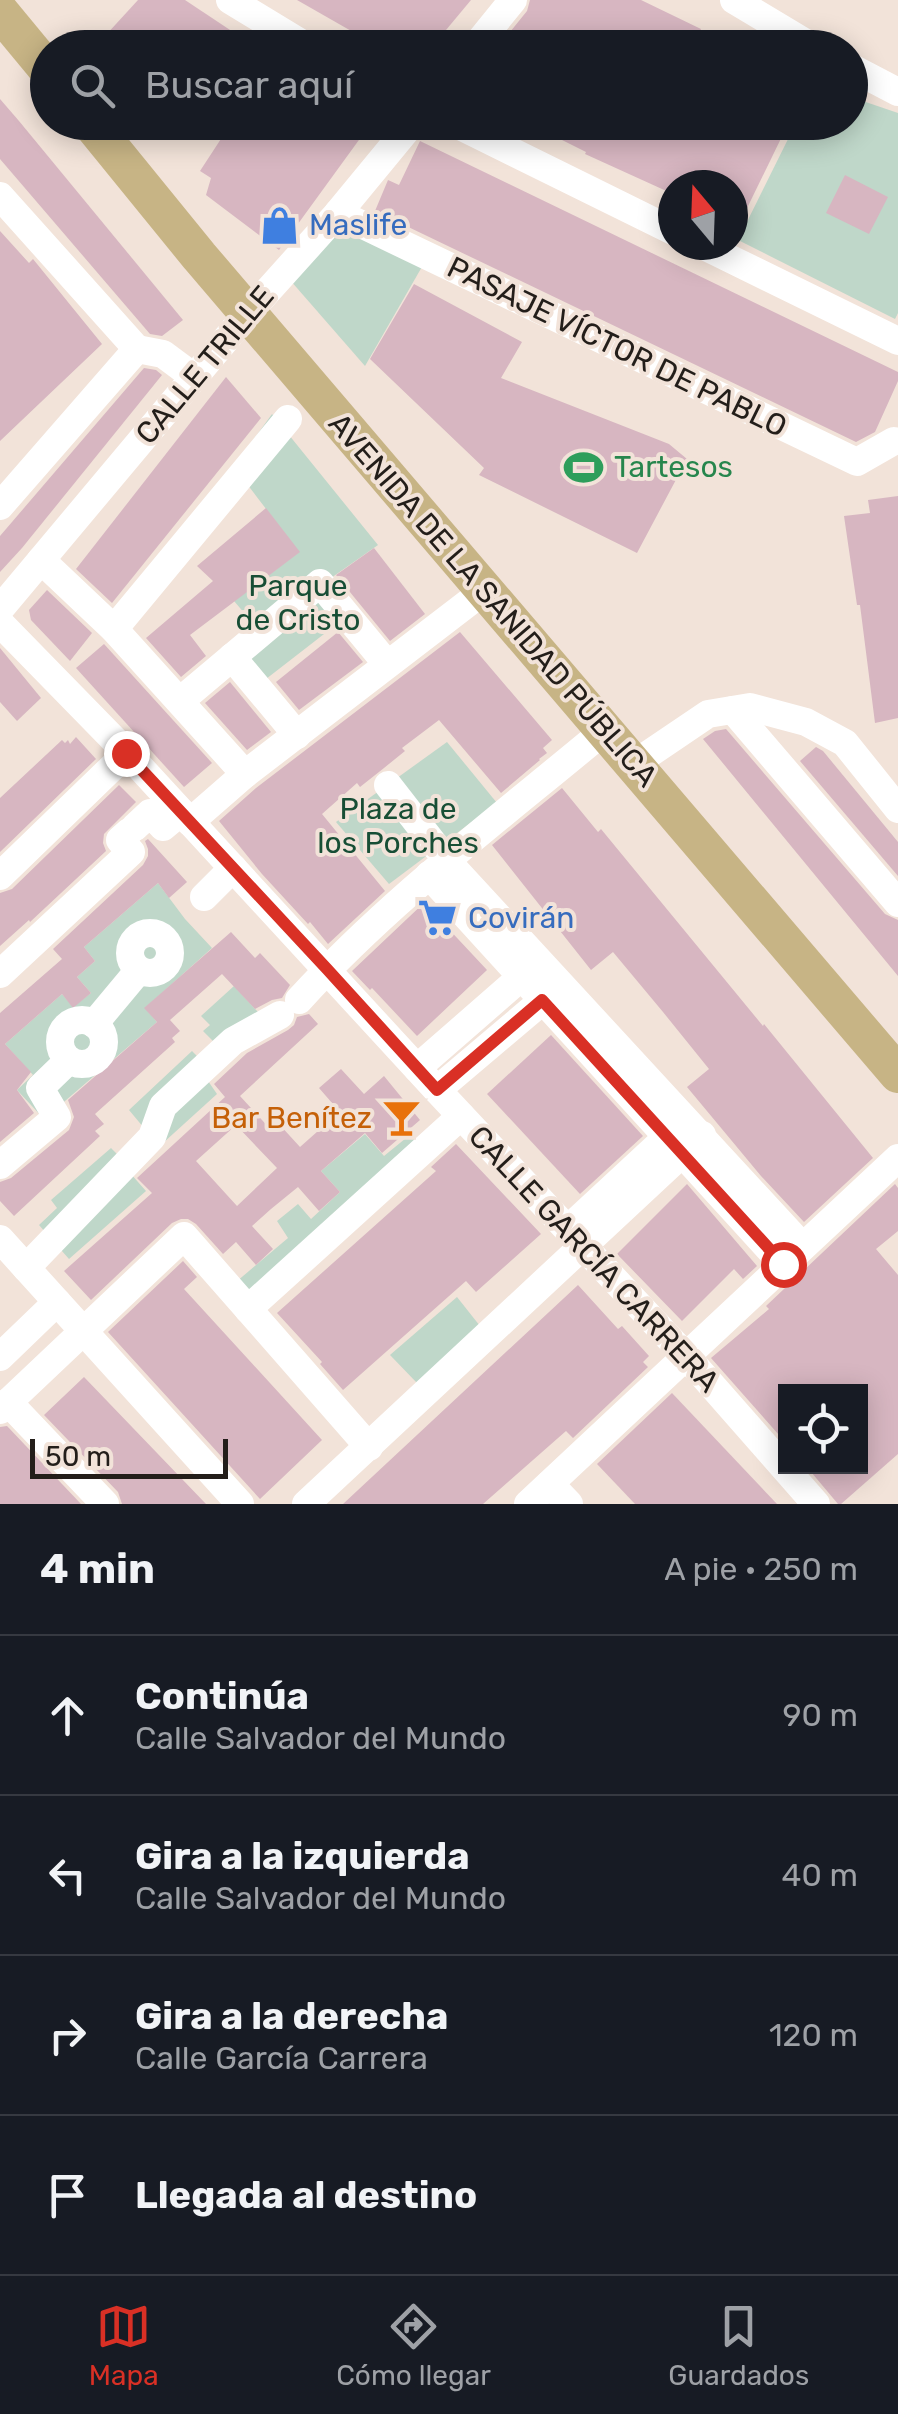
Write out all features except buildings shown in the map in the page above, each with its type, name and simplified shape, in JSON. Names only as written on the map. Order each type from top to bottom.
[{"type":"main road","points":[[0,12],[30,48]]},
{"type":"main road","name":"AVENIDA DE LA SANIDAD PÚBLICA","points":[[105,140],[898,1074]]},
{"type":"street","points":[[230,0],[279,30]]},
{"type":"street","points":[[489,30],[513,0]]},
{"type":"street","points":[[734,0],[784,30]]},
{"type":"street","points":[[868,76],[898,92]]},
{"type":"street","name":"CALLE TRILLE","points":[[0,609],[398,140]]},
{"type":"street","points":[[488,140],[658,224]]},
{"type":"street","points":[[0,196],[136,349],[163,354],[194,377]]},
{"type":"street","name":"PASAJE VÍCTOR DE PABLO","points":[[338,213],[857,462],[897,445]]},
{"type":"street","points":[[733,260],[898,341]]},
{"type":"street","points":[[0,506],[136,349]]},
{"type":"street","points":[[114,629],[288,419]]},
{"type":"street","points":[[41,560],[114,629],[245,774]]},
{"type":"street","points":[[180,701],[320,583],[388,664]]},
{"type":"street","points":[[0,974],[131,852],[120,840],[150,812],[163,827],[185,817],[485,590]]},
{"type":"street","name":"CALLE GARCÍA CARRERA","points":[[0,623],[576,1237],[816,1504]]},
{"type":"street","points":[[232,657],[297,734]]},
{"type":"street","points":[[634,764],[708,714],[750,707],[806,722],[846,743],[898,809]]},
{"type":"street","points":[[733,710],[898,904]]},
{"type":"street","points":[[26,1268],[152,1138],[163,1106],[233,1041],[290,1008],[437,861],[605,730]]},
{"type":"street","points":[[0,876],[126,753]]},
{"type":"street","points":[[388,785],[437,861],[530,970],[793,1255]]},
{"type":"street","points":[[204,897],[233,868]]},
{"type":"street","points":[[0,1165],[57,1116],[40,1088],[70,1060],[90,1063],[100,1054],[104,1041],[94,1024],[139,970],[152,973],[164,968],[175,928]]},
{"type":"street","points":[[417,1068],[530,970]]},
{"type":"street","points":[[437,1090],[551,993]]},
{"type":"street","points":[[248,1309],[461,1116]]},
{"type":"street","points":[[306,1504],[684,1136]]},
{"type":"street","points":[[528,1504],[560,1494],[686,1356],[898,1158]]},
{"type":"street","points":[[104,1504],[4,1406],[184,1236],[368,1447]]},
{"type":"street","points":[[0,1239],[240,1504]]},
{"type":"street","points":[[0,1357],[57,1302]]},
{"type":"green space","points":[[868,103],[898,113],[895,319],[748,245],[748,220],[788,140],[868,140]]},
{"type":"green space","points":[[342,221],[423,265],[365,366],[290,280]]},
{"type":"green space","name":"Parque de Cristo","points":[[272,414],[378,545],[331,578],[355,610],[257,686],[232,654],[257,628],[234,601],[299,552],[234,467]]},
{"type":"green space","name":"Plaza de los Porches","points":[[447,742],[497,803],[389,884],[336,822]]},
{"type":"green space","points":[[158,883],[212,948],[145,1008],[157,1022],[44,1119],[17,1090],[33,1075],[5,1044],[62,994],[73,1007],[91,993],[77,977],[95,961],[84,947]]},
{"type":"green space","points":[[234,986],[269,1024],[206,1078],[217,1094],[130,1173],[146,1191],[69,1259],[39,1225],[57,1208],[51,1200],[111,1148],[117,1154],[144,1128],[129,1110],[192,1051],[199,1058],[214,1042],[203,1031],[210,1025],[201,1016]]},
{"type":"green space","points":[[365,1134],[384,1156],[411,1134],[419,1146],[251,1296],[236,1282],[288,1238],[277,1221],[298,1204],[311,1219],[340,1192],[321,1171]]},
{"type":"green space","points":[[457,1297],[480,1326],[418,1384],[390,1355]]},
{"type":"place","name":"Maslife","points":[[279,225]]},
{"type":"place","name":"Tartesos","points":[[584,467]]},
{"type":"place","name":"Covirán","points":[[438,918]]},
{"type":"place","name":"Bar Benítez","points":[[402,1118]]},
{"type":"route","points":[[126,753],[437,1090],[542,1000],[783,1264]]}]
